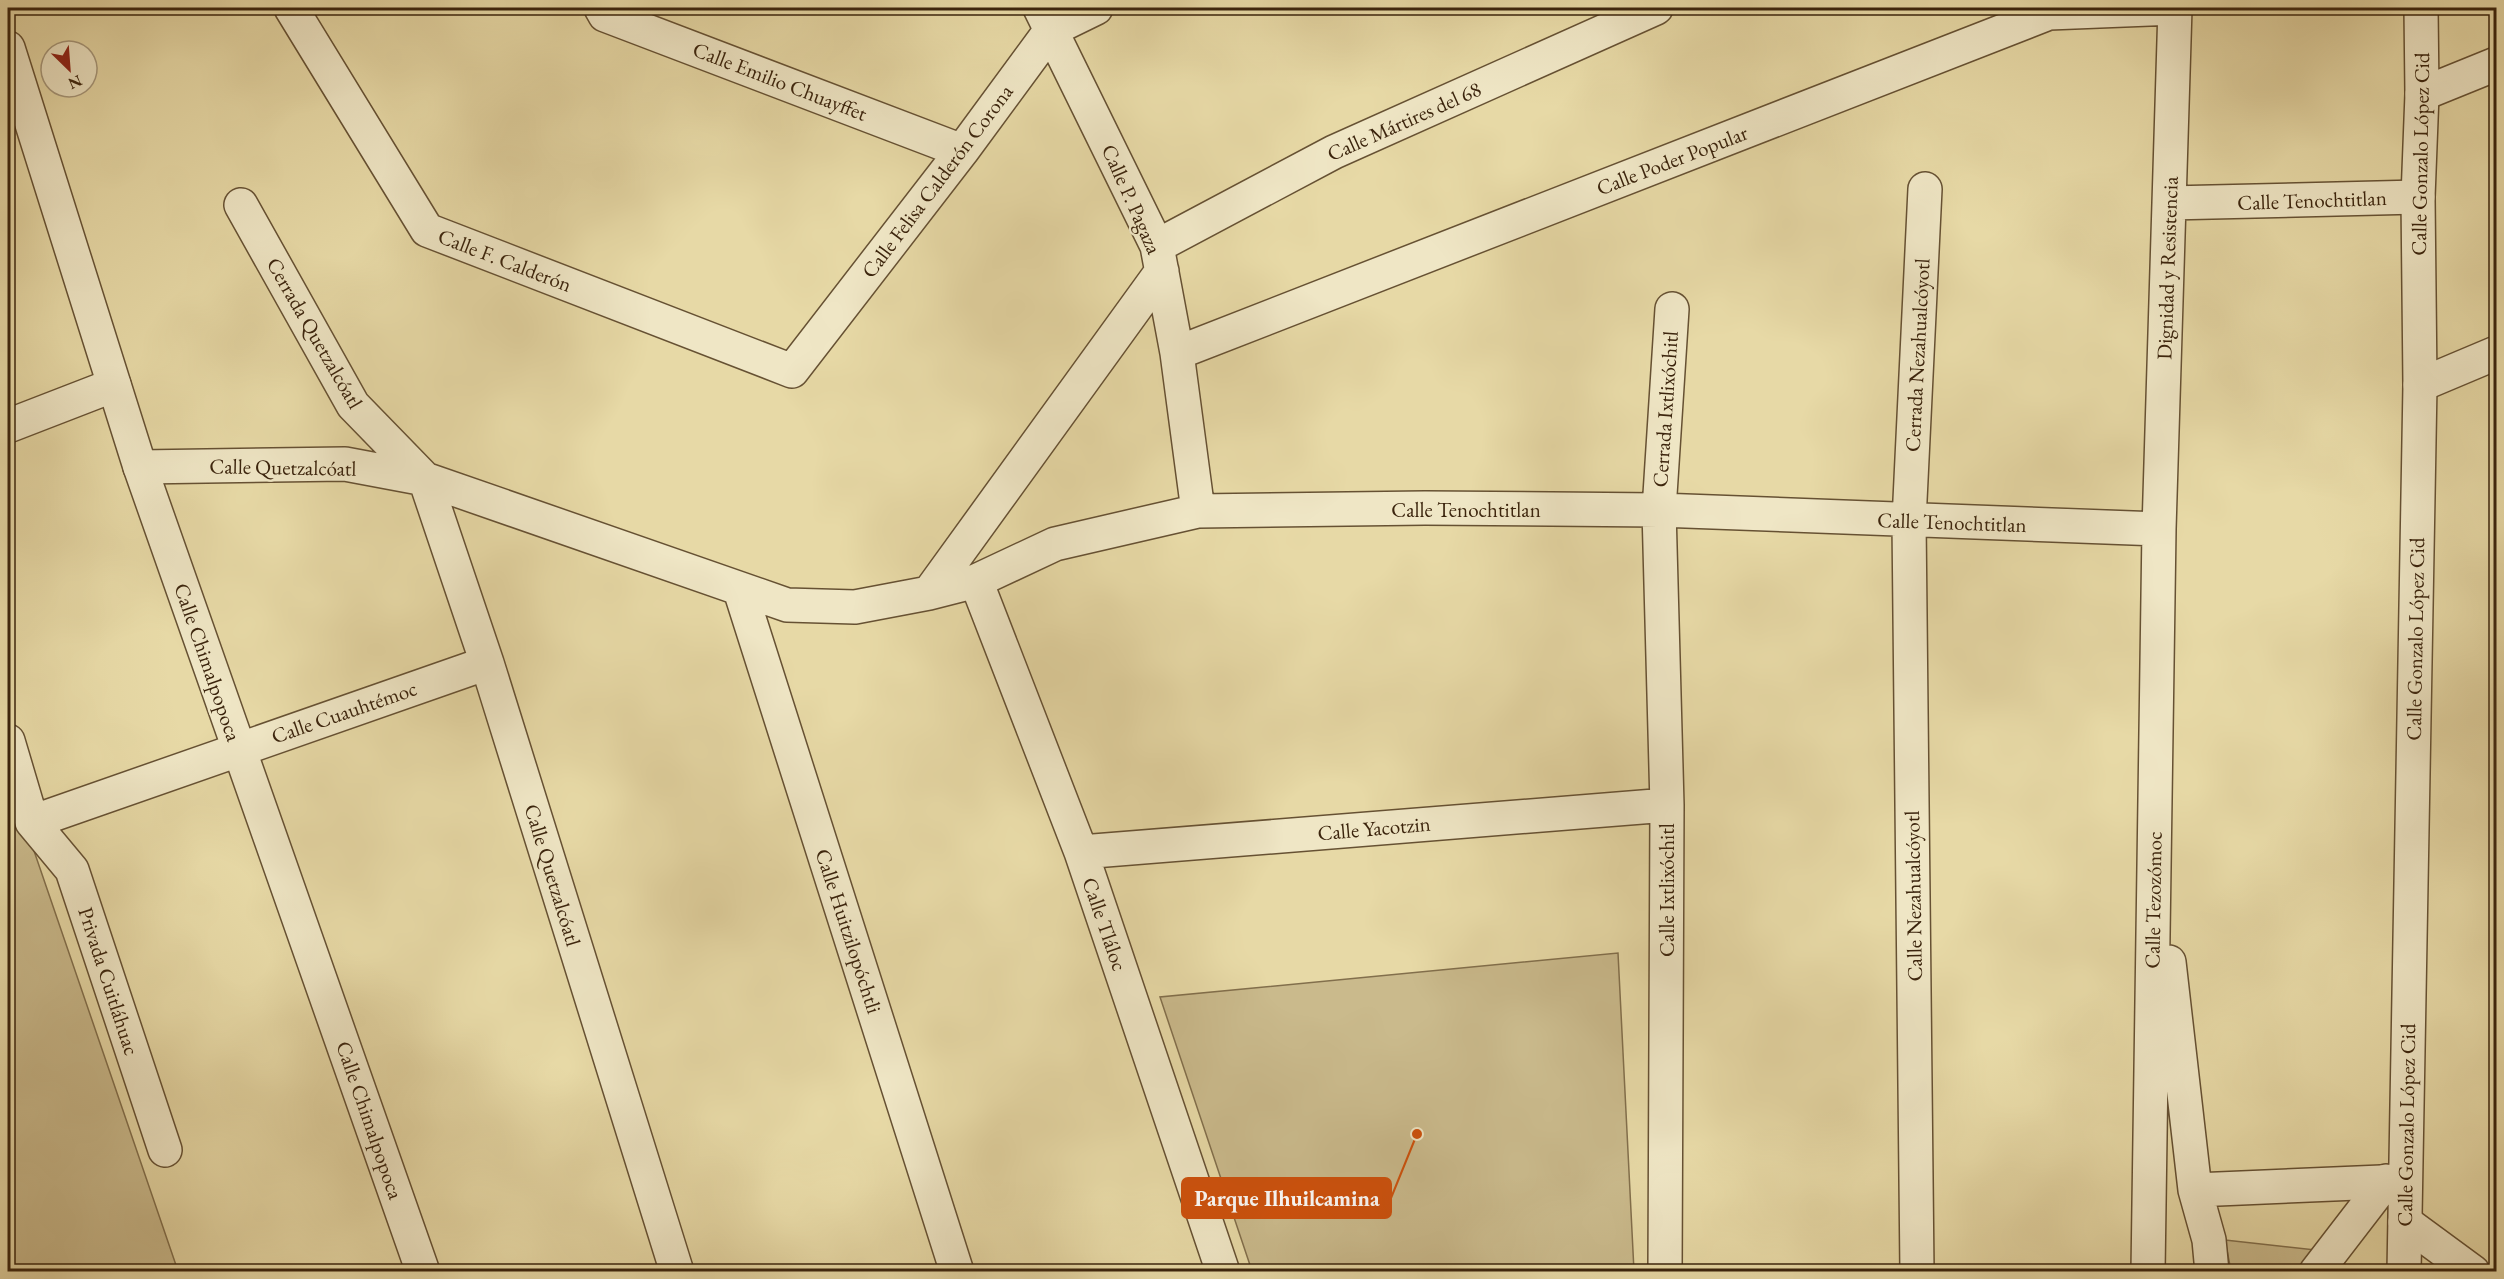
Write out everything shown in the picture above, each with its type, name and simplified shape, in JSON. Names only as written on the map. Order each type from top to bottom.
[{"type":"street","name":"Calle F. Calderón","points":[[291,8],[427,230],[792,371]]},
{"type":"street","name":"Calle Emilio Chuayffet","points":[[601,8],[605,15],[962,151]]},
{"type":"street","name":"Calle Felisa Calderón Corona","points":[[792,371],[962,151],[1045,19],[1096,8]]},
{"type":"street","name":"Calle Mártires del 68","points":[[1160,258],[1334,152],[1656,8]]},
{"type":"street","name":"Dignidad y Resistencia","points":[[2159,529],[2175,8]]},
{"type":"street","name":"Calle Poder Popular","points":[[1178,353],[2049,13],[2175,8]]},
{"type":"street","name":"Calle Gonzalo López Cid","points":[[2404,1272],[2405,1221],[2395,1181],[2420,385],[2418,197],[2422,94],[2421,8]]},
{"type":"street","name":"Calle P. Pagaza","points":[[1045,19],[1160,258],[1178,353],[1198,512]]},
{"type":"street","name":"Calle Chimalpopoca","points":[[8,48],[140,467],[423,1272]]},
{"type":"street","points":[[2422,94],[2496,64]]},
{"type":"street","name":"Cerrada Nezahualcóyotl","points":[[1909,521],[1925,189]]},
{"type":"street","name":"Calle Tenochtitlan","points":[[2169,204],[2418,197]]},
{"type":"street","name":"Cerrada Quetzalcóatl","points":[[241,205],[353,405],[425,479]]},
{"type":"street","points":[[929,593],[1160,258]]},
{"type":"street","name":"Cerrada Ixtlixóchitl","points":[[1659,510],[1672,309]]},
{"type":"street","points":[[2420,385],[2496,353]]},
{"type":"street","points":[[8,426],[114,385]]},
{"type":"street","name":"Calle Quetzalcóatl","points":[[140,467],[345,464],[425,479],[787,605]]},
{"type":"street","name":"Calle Quetzalcóatl","points":[[425,479],[487,663],[677,1272]]},
{"type":"street","name":"Calle Tenochtitlan","points":[[787,605],[855,607],[929,593],[976,581],[1055,544],[1198,512],[1425,508],[1659,510],[2159,529]]},
{"type":"street","name":"Calle Ixtlixóchitl","points":[[1659,510],[1667,805],[1665,1272]]},
{"type":"street","name":"Calle Nezahualcóyotl","points":[[1909,521],[1917,1272]]},
{"type":"street","name":"Calle Tezozómoc","points":[[2148,1272],[2159,529]]},
{"type":"street","name":"Calle Tláloc","points":[[976,581],[1081,852],[1223,1272]]},
{"type":"street","name":"Calle Huitzilopóchtli","points":[[740,590],[957,1272]]},
{"type":"street","name":"Calle Cuauhtémoc","points":[[32,822],[487,663]]},
{"type":"street","points":[[8,741],[32,822]]},
{"type":"street","name":"Calle Yacotzin","points":[[1081,852],[1667,805]]},
{"type":"street","name":"Privada Cuitláhuac","points":[[32,822],[72,870],[165,1150]]},
{"type":"street","points":[[2152,888],[2167,939],[2195,1190],[2209,1240],[2212,1272]]},
{"type":"street","points":[[2195,1190],[2395,1181]]},
{"type":"street","points":[[2316,1272],[2395,1181]]},
{"type":"street","points":[[2405,1221],[2473,1272]]},
{"type":"shaded area","points":[[8,775],[178,1271],[8,1271]]},
{"type":"shaded area","points":[[1618,953],[1634,1271],[1252,1271],[1160,997]]},
{"type":"shaded area","points":[[2225,1240],[2325,1251],[2307,1271],[2231,1271]]},
{"type":"place","name":"Parque Ilhuilcamina","points":[[1417,1134]]}]
